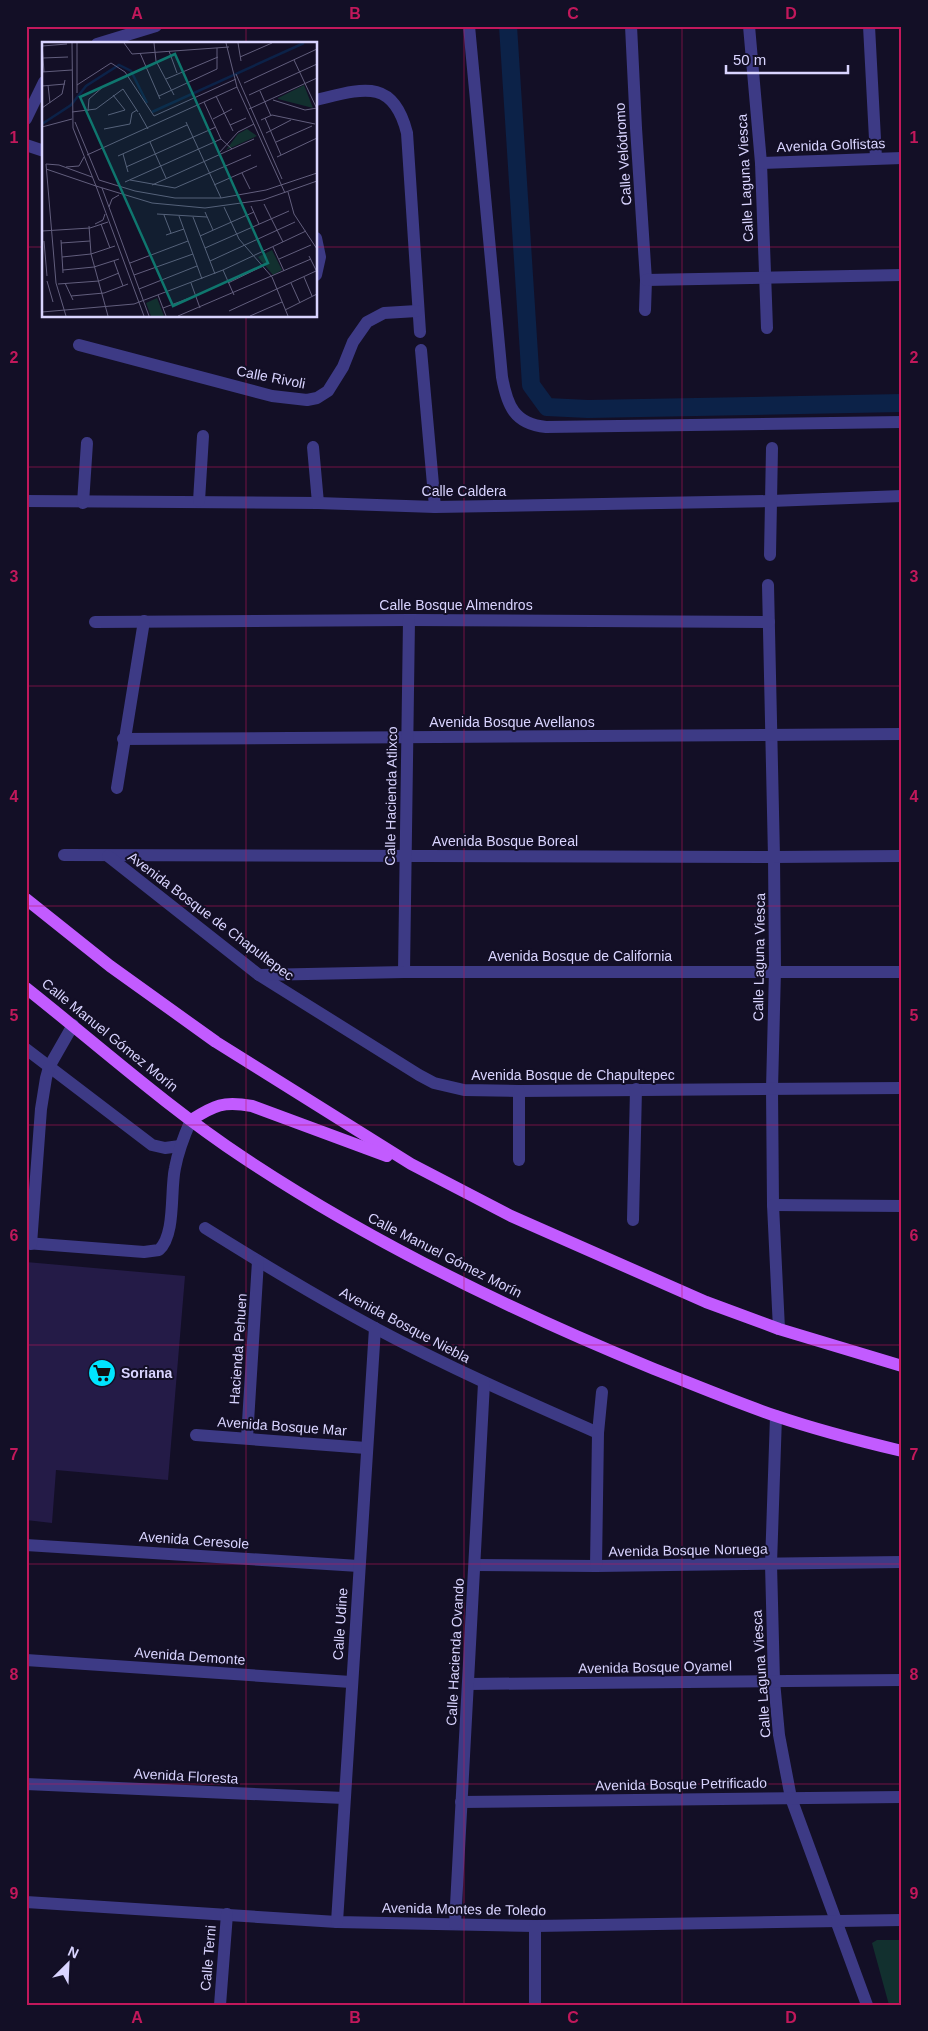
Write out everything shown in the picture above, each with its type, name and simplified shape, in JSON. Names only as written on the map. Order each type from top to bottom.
[{"type":"main road","points":[[26,899],[110,966],[216,1042],[411,1164],[511,1216],[706,1302],[779,1329],[902,1366]]},
{"type":"main road","name":"Calle Manuel Gómez Morín","points":[[26,988],[191,1120],[244,1158],[335,1215],[522,1312],[615,1353],[776,1416],[902,1452]]},
{"type":"main road","points":[[191,1120],[220,1105],[233,1103],[252,1106],[411,1164]]},
{"type":"street","points":[[104,42],[156,26]]},
{"type":"street","points":[[469,26],[502,377],[505,396],[512,411],[530,424],[546,426],[902,422]]},
{"type":"street","name":"Calle Velódromo","points":[[631,26],[646,280],[645,310]]},
{"type":"street","name":"Calle Laguna Viesca","points":[[749,26],[761,163],[767,328]]},
{"type":"street","points":[[869,26],[876,158]]},
{"type":"street","points":[[26,119],[42,86]]},
{"type":"street","points":[[318,100],[353,93],[382,93],[390,97],[398,106],[403,117],[407,133],[417,311],[420,332]]},
{"type":"street","points":[[26,146],[42,150]]},
{"type":"street","name":"Avenida Golfistas","points":[[761,163],[902,158]]},
{"type":"street","points":[[318,248],[320,257],[318,266]]},
{"type":"street","points":[[646,280],[902,275]]},
{"type":"street","name":"Calle Rivoli","points":[[79,345],[272,396],[307,400],[317,398],[328,391],[343,367],[353,342],[367,322],[384,313],[417,311]]},
{"type":"street","points":[[421,350],[434,507]]},
{"type":"street","points":[[199,501],[203,436]]},
{"type":"street","points":[[83,503],[87,443]]},
{"type":"street","points":[[313,447],[318,503]]},
{"type":"street","points":[[770,555],[772,448]]},
{"type":"street","name":"Calle Caldera","points":[[26,501],[83,503],[199,501],[434,507],[771,501],[902,496]]},
{"type":"street","name":"Calle Laguna Viesca","points":[[768,585],[773,735],[774,857],[773,1205],[779,1329]]},
{"type":"street","name":"Calle Bosque Almendros","points":[[95,622],[409,620],[769,622]]},
{"type":"street","name":"Calle Hacienda Atlixco","points":[[404,972],[409,620]]},
{"type":"street","points":[[117,788],[123,739],[144,621]]},
{"type":"street","name":"Avenida Bosque Avellanos","points":[[123,739],[902,734]]},
{"type":"street","name":"Avenida Bosque Boreal","points":[[64,855],[902,856]]},
{"type":"street","name":"Avenida Bosque de Chapultepec","points":[[108,856],[259,975],[397,1063],[434,1083],[464,1090],[519,1092],[636,1089],[902,1088]]},
{"type":"street","name":"Avenida Bosque de California","points":[[259,975],[404,972],[774,970],[901,972]]},
{"type":"street","points":[[73,1025],[50,1067],[41,1109],[29,1244],[144,1252],[159,1250],[167,1239],[170,1222],[172,1181],[180,1146],[191,1120]]},
{"type":"street","points":[[26,1049],[152,1145],[166,1148],[180,1146]]},
{"type":"street","points":[[633,1220],[636,1089]]},
{"type":"street","points":[[519,1092],[519,1160]]},
{"type":"street","points":[[773,1205],[902,1206]]},
{"type":"street","name":"Avenida Bosque Niebla","points":[[205,1228],[258,1261],[375,1328],[484,1383],[598,1433]]},
{"type":"street","name":"Hacienda Pehuen","points":[[247,1438],[258,1261]]},
{"type":"street","name":"Calle Udine","points":[[337,1922],[375,1328]]},
{"type":"street","name":"Calle Hacienda Ovando","points":[[455,1924],[484,1383]]},
{"type":"street","points":[[596,1566],[598,1433],[602,1392]]},
{"type":"street","name":"Calle Laguna Viesca","points":[[776,1416],[771,1564],[774,1681],[779,1735],[791,1798],[867,2005]]},
{"type":"street","name":"Avenida Bosque Mar","points":[[196,1435],[366,1448]]},
{"type":"street","name":"Avenida Ceresole","points":[[26,1544],[359,1566]]},
{"type":"street","name":"Avenida Bosque Noruega","points":[[475,1566],[902,1562]]},
{"type":"street","name":"Avenida Demonte","points":[[26,1660],[351,1682]]},
{"type":"street","name":"Avenida Bosque Oyamel","points":[[468,1684],[902,1680]]},
{"type":"street","name":"Avenida Floresta","points":[[26,1784],[344,1798]]},
{"type":"street","name":"Avenida Bosque Petrificado","points":[[462,1802],[902,1797]]},
{"type":"street","name":"Avenida Montes de Toledo","points":[[26,1902],[337,1922],[535,1926],[902,1920]]},
{"type":"street","name":"Calle Terni","points":[[220,2005],[227,1914]]},
{"type":"street","points":[[535,1926],[535,2005]]},
{"type":"green space","points":[[877,1940],[902,1940],[902,2005],[889,2005],[872,1943]]},
{"type":"building","name":"Soriana","points":[[26,1262],[185,1276],[168,1480],[56,1470],[52,1523],[26,1520]]},
{"type":"waterway","points":[[508,26],[531,385],[547,407],[588,409],[902,403]]},
{"type":"place","name":"Soriana","points":[[102,1373]]}]
